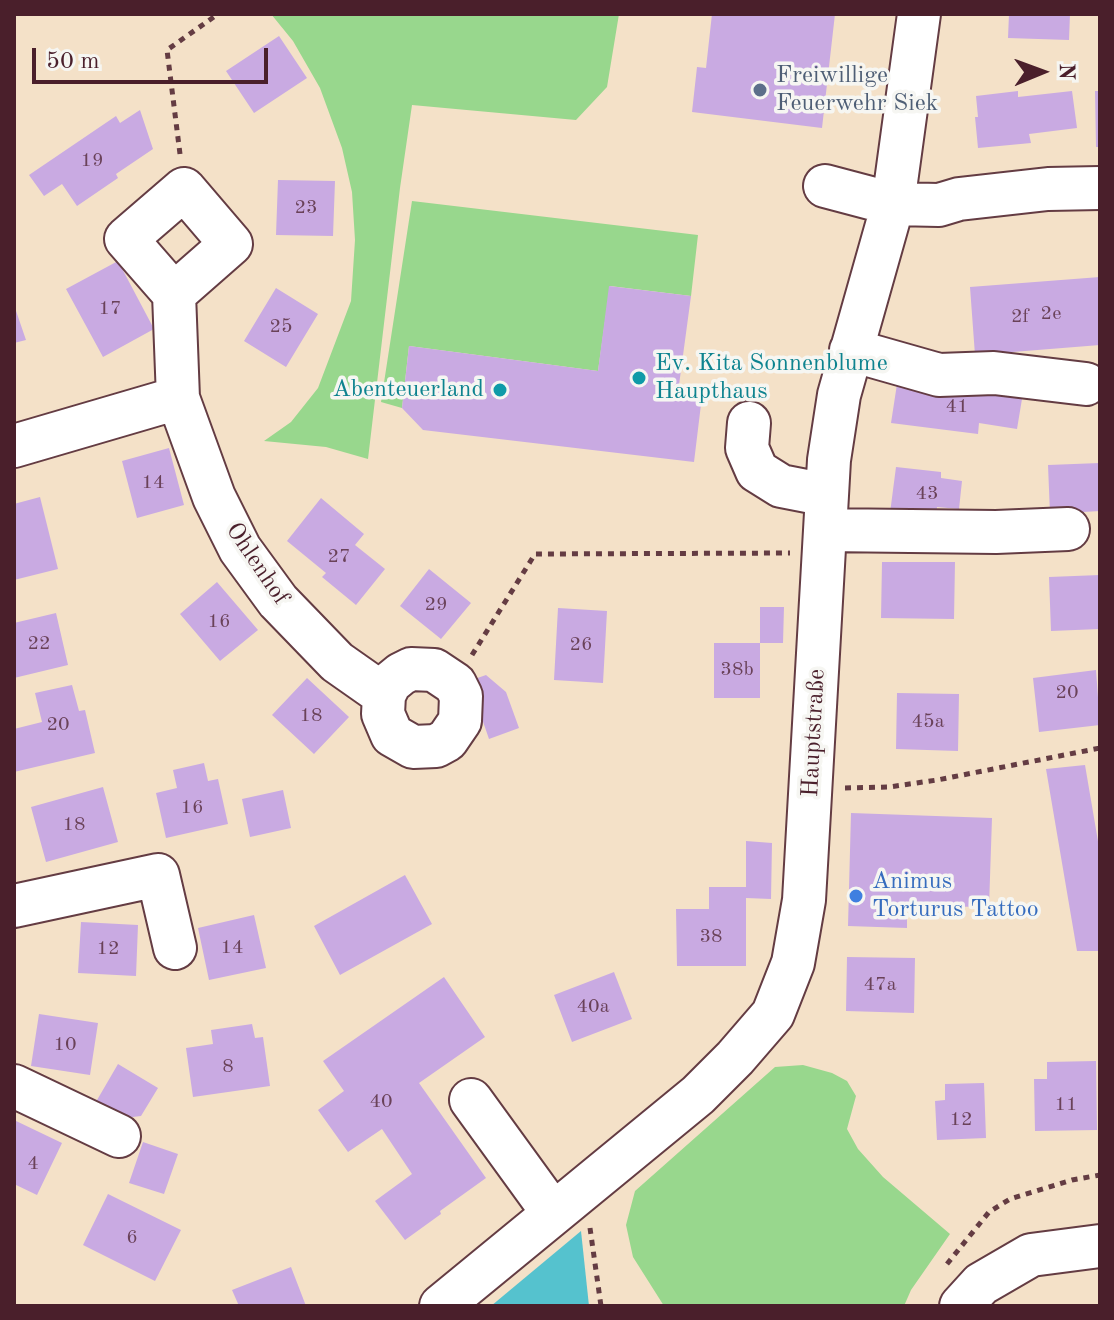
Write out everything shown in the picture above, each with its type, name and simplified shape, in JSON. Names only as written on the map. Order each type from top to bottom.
[{"type":"street","name":"Hauptstraße","points":[[441,1306],[698,1095],[773,1014],[793,963],[804,900],[812,789],[829,460],[839,395],[893,204],[919,14]]},
{"type":"street","points":[[825,186],[893,204],[939,205],[959,199],[1048,189],[1100,188]]},
{"type":"street","points":[[184,189],[231,244],[174,294],[126,239],[184,189]]},
{"type":"street","name":"Ohlenhof","points":[[174,294],[178,398],[214,497],[240,549],[287,611],[337,662],[384,695]]},
{"type":"street","points":[[851,350],[939,375],[994,373],[1086,384]]},
{"type":"street","points":[[14,446],[178,398]]},
{"type":"street","points":[[749,423],[747,448],[757,471],[781,486],[825,526],[996,532],[1068,529]]},
{"type":"street","points":[[411,669],[434,670],[455,684],[461,696],[460,721],[447,740],[424,748],[402,743],[392,735],[383,714],[384,695],[390,683],[411,669]]},
{"type":"street","points":[[14,906],[158,875],[175,948]]},
{"type":"street","points":[[14,1086],[119,1136]]},
{"type":"street","points":[[471,1100],[566,1203]]},
{"type":"street","points":[[961,1306],[981,1284],[1031,1255],[1100,1246]]},
{"type":"path","points":[[184,189],[167,50],[218,14]]},
{"type":"path","points":[[455,684],[535,554],[825,526]]},
{"type":"path","points":[[812,789],[913,784],[1100,748]]},
{"type":"path","points":[[945,1267],[989,1212],[1010,1199],[1100,1175]]},
{"type":"path","points":[[566,1203],[590,1225],[601,1306]]},
{"type":"green space","points":[[271,14],[619,14],[607,87],[576,120],[412,105],[368,459],[326,447],[264,441],[291,422],[318,388],[351,301],[355,240],[352,192],[342,148],[320,88],[293,41]]},
{"type":"green space","points":[[412,201],[698,235],[691,296],[610,286],[598,371],[409,346],[402,408],[381,402]]},
{"type":"green space","points":[[803,1065],[847,1081],[856,1096],[847,1129],[858,1149],[883,1177],[950,1234],[911,1290],[904,1306],[664,1306],[633,1257],[626,1225],[635,1191],[775,1067]]},
{"type":"water","points":[[581,1231],[589,1306],[491,1306]]},
{"type":"building","name":"Freiwillige Feuerwehr Siek","points":[[712,14],[835,14],[822,128],[692,112],[697,67],[706,68]]},
{"type":"building","points":[[1009,14],[1070,14],[1069,40],[1008,38]]},
{"type":"building","points":[[279,36],[307,78],[254,113],[226,71]]},
{"type":"building","points":[[1018,91],[1018,97],[1072,91],[1077,128],[1029,134],[1031,143],[978,148],[976,96]]},
{"type":"building","points":[[1095,91],[1100,91],[1100,147],[1096,147]]},
{"type":"building","points":[[140,110],[153,149],[77,206],[62,184],[44,196],[29,175],[116,116],[120,123]]},
{"type":"building","points":[[278,180],[335,181],[333,236],[276,235]]},
{"type":"building","points":[[118,261],[154,329],[103,357],[66,289]]},
{"type":"building","points":[[1100,277],[1100,345],[975,355],[970,287]]},
{"type":"building","points":[[609,286],[691,296],[679,385],[703,388],[694,462],[423,430],[402,408],[409,346],[598,371]]},
{"type":"building","points":[[276,288],[318,314],[286,367],[244,341]]},
{"type":"building","points":[[14,305],[26,340],[14,343]]},
{"type":"building","points":[[897,384],[1024,387],[1017,429],[979,423],[978,434],[891,423]]},
{"type":"building","points":[[169,448],[184,505],[137,518],[122,461]]},
{"type":"building","points":[[1100,463],[1100,511],[1050,514],[1048,465]]},
{"type":"building","points":[[896,467],[941,472],[941,478],[962,481],[959,509],[937,507],[936,519],[890,513]]},
{"type":"building","points":[[40,497],[58,569],[14,580],[14,504]]},
{"type":"building","points":[[321,498],[364,534],[355,545],[385,569],[356,605],[322,577],[326,573],[287,541]]},
{"type":"building","points":[[882,562],[955,562],[954,619],[881,618]]},
{"type":"building","points":[[429,569],[471,603],[441,639],[400,606]]},
{"type":"building","points":[[1100,575],[1100,629],[1051,631],[1049,577]]},
{"type":"building","points":[[217,582],[258,630],[220,661],[180,614]]},
{"type":"building","points":[[760,607],[784,607],[783,643],[760,643]]},
{"type":"building","points":[[558,608],[607,611],[603,683],[554,680]]},
{"type":"building","points":[[56,613],[68,665],[14,678],[14,623]]},
{"type":"building","points":[[714,643],[760,643],[760,698],[714,698]]},
{"type":"building","points":[[1096,670],[1100,725],[1039,732],[1033,678]]},
{"type":"building","points":[[486,675],[506,692],[519,728],[489,739],[469,681]]},
{"type":"building","points":[[307,678],[349,717],[314,754],[272,715]]},
{"type":"building","points":[[72,685],[79,711],[85,710],[95,753],[14,772],[14,729],[42,722],[35,693]]},
{"type":"building","points":[[897,693],[959,694],[958,751],[896,749]]},
{"type":"building","points":[[204,763],[208,781],[218,779],[228,824],[166,838],[156,793],[177,788],[173,770]]},
{"type":"building","points":[[1085,765],[1100,853],[1100,951],[1077,951],[1046,769]]},
{"type":"building","points":[[103,787],[118,842],[46,862],[31,807]]},
{"type":"building","points":[[283,790],[291,828],[250,837],[242,799]]},
{"type":"building","points":[[851,813],[992,818],[989,907],[907,906],[907,928],[848,926]]},
{"type":"building","points":[[746,841],[772,843],[771,899],[746,898],[746,966],[677,966],[676,909],[709,909],[709,887],[746,887]]},
{"type":"building","points":[[405,875],[432,924],[340,975],[314,926]]},
{"type":"building","points":[[254,915],[266,968],[209,980],[198,928]]},
{"type":"building","points":[[81,922],[138,925],[136,976],[78,973]]},
{"type":"building","points":[[847,957],[915,958],[914,1013],[846,1011]]},
{"type":"building","points":[[614,972],[632,1019],[572,1042],[554,995]]},
{"type":"building","points":[[444,977],[485,1037],[419,1083],[486,1178],[405,1240],[375,1201],[412,1174],[382,1129],[348,1152],[318,1110],[344,1091],[323,1061]]},
{"type":"building","points":[[39,1014],[98,1023],[90,1075],[31,1066]]},
{"type":"building","points":[[252,1024],[255,1038],[263,1037],[270,1086],[193,1097],[186,1048],[213,1044],[211,1030]]},
{"type":"building","points":[[1096,1061],[1097,1130],[1035,1131],[1034,1079],[1047,1079],[1047,1062]]},
{"type":"building","points":[[118,1064],[158,1088],[141,1116],[116,1119],[93,1107]]},
{"type":"building","points":[[984,1083],[986,1138],[937,1140],[935,1101],[945,1100],[945,1084]]},
{"type":"building","points":[[14,1120],[62,1143],[37,1195],[14,1184]]},
{"type":"building","points":[[143,1142],[178,1154],[164,1194],[129,1183]]},
{"type":"building","points":[[108,1194],[181,1230],[155,1281],[83,1245]]},
{"type":"building","points":[[291,1267],[306,1306],[239,1306],[232,1290]]},
{"type":"place","name":"Freiwillige Feuerwehr Siek","points":[[760,90]]},
{"type":"place","name":"Ev. Kita Sonnenblume Haupthaus","points":[[639,378]]},
{"type":"place","name":"Abenteuerland","points":[[500,390]]},
{"type":"place","name":"Animus Torturus Tattoo","points":[[856,896]]}]
